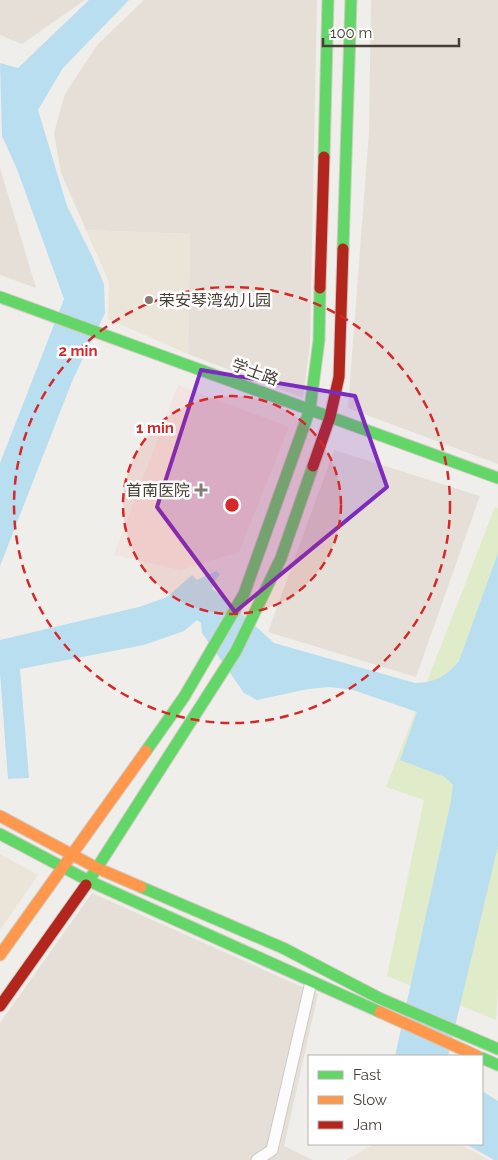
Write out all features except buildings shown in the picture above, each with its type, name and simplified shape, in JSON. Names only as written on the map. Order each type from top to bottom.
[{"type":"street","points":[[0,956],[184,697],[244,594],[310,409],[319,340],[328,0]]},
{"type":"street","points":[[0,1006],[97,868],[236,651],[281,558],[330,416],[339,377],[351,0]]},
{"type":"street","name":"学士路","points":[[0,297],[498,478]]},
{"type":"street","points":[[0,816],[97,868],[283,948],[395,1005],[498,1049]]},
{"type":"street","points":[[0,834],[88,881],[475,1055]]},
{"type":"street","points":[[257,1160],[272,1150],[311,982]]},
{"type":"street","points":[[483,1058],[498,1066]]},
{"type":"highlighted area","points":[[201,370],[355,396],[387,487],[235,612],[157,507]]},
{"type":"shaded area","points":[[0,0],[85,0],[22,44],[0,35]]},
{"type":"shaded area","points":[[144,0],[317,0],[310,343],[303,398],[188,354],[190,234],[86,230],[61,173],[54,133],[65,94],[97,45]]},
{"type":"shaded area","points":[[371,0],[498,0],[498,464],[348,408],[369,132]]},
{"type":"shaded area","points":[[0,168],[36,288],[0,275]]},
{"type":"shaded area","name":"荣安琴湾幼儿园","points":[[86,230],[190,234],[188,354],[108,319],[109,282]]},
{"type":"shaded area","name":"首南医院","points":[[178,385],[289,427],[239,552],[180,570],[114,555]]},
{"type":"shaded area","points":[[334,450],[480,496],[416,677],[268,632]]},
{"type":"shaded area","points":[[0,854],[38,875],[0,930]]},
{"type":"shaded area","points":[[92,893],[318,994],[284,1146],[313,1160],[0,1160],[0,1023]]},
{"type":"shaded area","points":[[372,1145],[462,1145],[489,1160],[346,1160]]},
{"type":"green space","points":[[495,507],[498,508],[498,987],[496,1020],[387,976],[424,800],[386,787]]},
{"type":"water","points":[[89,0],[129,0],[63,68],[38,110],[67,206],[104,284],[105,313],[73,379],[0,566],[0,463],[64,299],[17,169],[2,136],[0,63],[18,68]]},
{"type":"water","points":[[498,553],[498,846],[448,1055],[395,1055],[453,785],[445,777],[400,760],[417,712],[353,690],[329,687],[308,689],[257,700],[244,693],[202,633],[201,623],[197,620],[184,631],[144,645],[20,669],[29,778],[8,779],[0,673],[0,640],[139,607],[167,597],[192,575],[197,580],[216,571],[220,574],[214,582],[212,589],[274,643],[415,683],[428,682],[440,678],[459,661]]},
{"type":"water","points":[[483,1092],[498,1101],[498,1160],[494,1160],[468,1145],[483,1145]]},
{"type":"traffic: fast","points":[[324,157],[328,0]]},
{"type":"traffic: fast","points":[[343,249],[351,0]]},
{"type":"traffic: fast","points":[[146,751],[184,697],[244,594],[310,409],[319,340],[320,288]]},
{"type":"traffic: fast","points":[[0,297],[498,478]]},
{"type":"traffic: fast","points":[[86,885],[236,651],[281,558],[313,466]]},
{"type":"traffic: fast","points":[[0,834],[89,881],[380,1012]]},
{"type":"traffic: fast","points":[[141,887],[283,948],[379,998],[498,1049]]},
{"type":"traffic: fast","points":[[483,1058],[498,1065]]},
{"type":"traffic: slow","points":[[0,955],[146,751]]},
{"type":"traffic: slow","points":[[0,816],[97,868],[141,887]]},
{"type":"traffic: slow","points":[[380,1012],[475,1055]]},
{"type":"traffic: jam","points":[[320,288],[324,157]]},
{"type":"traffic: jam","points":[[313,466],[330,417],[339,377],[343,249]]},
{"type":"traffic: jam","points":[[0,1006],[86,885]]},
{"type":"place","name":"荣安琴湾幼儿园","points":[[149,300]]},
{"type":"place","name":"首南医院","points":[[201,490]]}]
